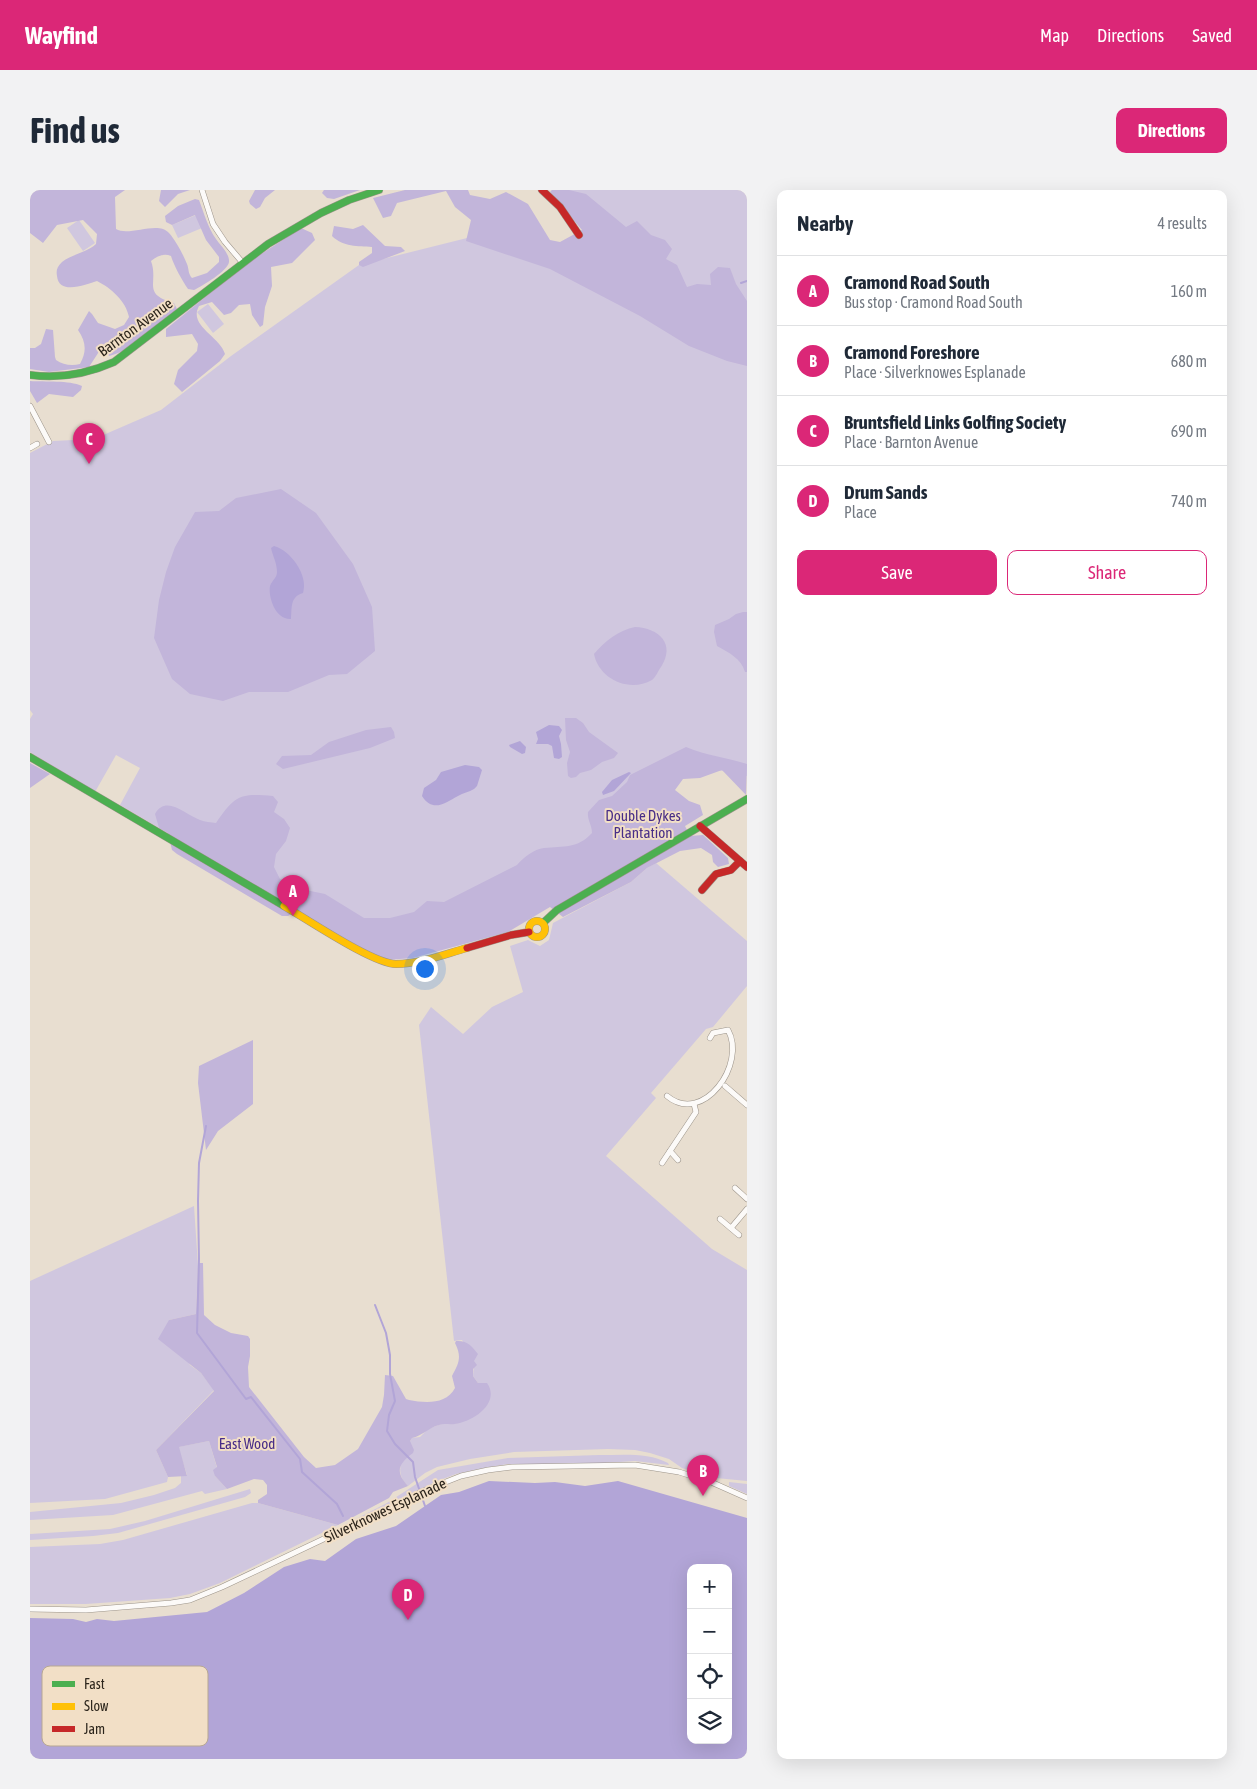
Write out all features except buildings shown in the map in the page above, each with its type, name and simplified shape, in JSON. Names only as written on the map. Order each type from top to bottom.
[{"type":"street","points":[[202,190],[213,224],[242,262]]},
{"type":"street","name":"Barnton Avenue","points":[[30,374],[54,377],[71,376],[98,369],[114,362],[242,262],[308,219],[342,202],[380,190]]},
{"type":"street","points":[[542,190],[560,207],[579,235]]},
{"type":"street","points":[[30,406],[50,442]]},
{"type":"street","points":[[30,448],[37,444]]},
{"type":"street","points":[[30,758],[361,951],[386,962],[396,964],[424,960],[511,935],[529,932],[535,937],[541,936],[545,930],[543,923],[537,920],[532,921],[528,928],[529,932]]},
{"type":"street","points":[[543,923],[557,910],[747,799]]},
{"type":"street","points":[[700,826],[747,867]]},
{"type":"street","points":[[702,890],[716,874],[732,870],[740,861]]},
{"type":"street","points":[[710,1038],[713,1033],[728,1030],[733,1035],[738,1057],[736,1067]]},
{"type":"street","points":[[667,1096],[677,1102],[694,1104],[709,1099],[725,1086],[734,1073]]},
{"type":"street","points":[[725,1086],[747,1105]]},
{"type":"street","points":[[662,1163],[696,1112],[694,1104]]},
{"type":"street","points":[[670,1151],[678,1160]]},
{"type":"street","points":[[735,1188],[747,1199]]},
{"type":"street","points":[[731,1228],[747,1209]]},
{"type":"street","points":[[720,1219],[739,1235]]},
{"type":"street","name":"Silverknowes Esplanade","points":[[30,1609],[86,1610],[190,1600],[222,1588],[368,1520],[423,1491],[461,1476],[488,1470],[512,1467],[635,1465],[679,1472],[710,1482],[747,1498]]},
{"type":"shaded area","points":[[551,190],[747,190],[747,339],[628,262]]},
{"type":"shaded area","points":[[196,215],[202,228],[178,238],[172,225]]},
{"type":"shaded area","points":[[79,220],[95,243],[83,251],[67,228]]},
{"type":"shaded area","points":[[467,238],[554,266],[747,362],[747,776],[689,764],[605,839],[387,961],[120,805],[140,768],[116,755],[95,792],[30,752],[30,719],[33,714],[30,710],[30,453],[53,441],[94,439],[161,410],[231,356],[359,265]]},
{"type":"shaded area","points":[[208,304],[224,324],[213,333],[197,312]]},
{"type":"shaded area","points":[[274,546],[286,552],[292,558],[301,571],[303,579],[303,593],[294,600],[291,619],[281,616],[277,612],[270,596],[270,586],[277,572],[271,548]]},
{"type":"shaded area","points":[[549,725],[559,726],[562,730],[559,736],[562,757],[559,759],[554,758],[552,746],[536,744],[538,739],[536,732]]},
{"type":"shaded area","points":[[520,741],[526,747],[525,753],[522,754],[509,745]]},
{"type":"shaded area","points":[[465,765],[479,767],[482,770],[477,786],[474,789],[444,804],[435,805],[426,801],[422,796],[424,788],[436,780],[441,772]]},
{"type":"shaded area","points":[[629,772],[631,773],[614,791],[603,795],[602,792],[612,780]]},
{"type":"shaded area","points":[[656,863],[747,941],[747,986],[713,1027],[706,1029],[651,1093],[656,1098],[606,1156],[712,1249],[747,1270],[747,1481],[716,1478],[682,1468],[669,1459],[650,1453],[635,1450],[608,1449],[514,1452],[470,1459],[437,1467],[425,1473],[408,1486],[403,1480],[400,1470],[402,1459],[412,1438],[420,1437],[428,1429],[441,1424],[456,1424],[478,1383],[473,1376],[474,1361],[462,1340],[454,1341],[419,1025],[431,1007],[463,1034],[492,1007],[523,992],[510,946],[528,940],[540,946],[549,940],[553,923],[631,882]]},
{"type":"shaded area","points":[[194,1206],[198,1266],[196,1314],[169,1320],[190,1365],[201,1373],[214,1390],[156,1450],[168,1477],[167,1482],[105,1499],[30,1503],[30,1281]]},
{"type":"shaded area","points":[[209,1441],[217,1468],[215,1476],[227,1489],[205,1494],[202,1491],[113,1515],[30,1520],[30,1512],[121,1503],[175,1488],[181,1483],[181,1476],[187,1475],[178,1447]]},
{"type":"shaded area","points":[[599,1455],[652,1457],[660,1459],[669,1465],[635,1461],[588,1464],[508,1464],[484,1468],[456,1474],[435,1482],[367,1519],[344,1525],[387,1503],[438,1470],[508,1458]]},
{"type":"shaded area","points":[[489,1481],[555,1482],[585,1486],[618,1481],[747,1518],[747,1759],[30,1759],[30,1618],[73,1619],[86,1622],[97,1619],[114,1621],[207,1612],[244,1593],[284,1567],[310,1559],[325,1561],[356,1539],[396,1526],[441,1495],[459,1492]]},
{"type":"shaded area","points":[[729,1482],[747,1484],[747,1494],[729,1486]]},
{"type":"shaded area","points":[[250,1489],[251,1493],[245,1497],[118,1533],[30,1540],[30,1534],[110,1529],[145,1521]]},
{"type":"shaded area","points":[[252,1503],[338,1525],[220,1583],[190,1594],[170,1598],[86,1604],[30,1604],[30,1547],[100,1544],[123,1540]]},
{"type":"green space","points":[[30,190],[125,190],[115,197],[116,229],[128,231],[151,228],[164,229],[179,248],[192,278],[207,273],[219,262],[219,257],[206,240],[195,215],[172,225],[166,222],[165,216],[178,206],[195,199],[199,200],[211,230],[229,259],[228,266],[220,274],[194,290],[188,289],[178,273],[171,256],[163,255],[156,258],[151,261],[154,292],[164,300],[174,303],[177,309],[172,316],[142,339],[118,353],[109,356],[102,347],[89,367],[49,372],[30,369],[30,348],[35,348],[41,344],[46,329],[53,330],[56,360],[65,364],[77,365],[80,364],[85,351],[83,339],[78,330],[89,311],[98,323],[115,329],[124,325],[129,317],[121,300],[107,287],[97,281],[74,287],[63,286],[59,282],[57,269],[59,265],[66,259],[96,244],[97,234],[83,220],[57,225],[43,243],[30,233]]},
{"type":"green space","points":[[161,190],[190,190],[178,194],[165,207],[159,201]]},
{"type":"green space","points":[[255,190],[275,190],[256,209],[249,201]]},
{"type":"green space","points":[[324,190],[360,190],[334,199],[327,198],[322,193]]},
{"type":"green space","points":[[405,190],[468,190],[470,195],[490,199],[506,192],[528,204],[550,240],[560,242],[582,230],[550,192],[552,190],[569,190],[586,194],[626,227],[637,221],[651,235],[665,240],[672,249],[666,259],[677,265],[687,287],[697,284],[711,285],[710,274],[718,267],[730,268],[736,284],[747,301],[747,366],[727,361],[689,346],[640,316],[550,269],[466,241],[471,220],[455,207],[446,191],[397,203],[391,216],[383,218],[373,198]]},
{"type":"green space","points":[[363,225],[385,246],[401,247],[405,251],[363,267],[359,265],[359,262],[372,253],[372,247],[346,244],[332,236],[334,226],[353,229]]},
{"type":"green space","points":[[301,228],[312,233],[315,240],[292,263],[271,267],[272,286],[265,307],[263,325],[260,327],[252,315],[250,304],[239,305],[231,313],[224,315],[212,302],[199,306],[197,313],[201,325],[222,348],[225,354],[220,361],[182,392],[174,384],[178,370],[197,351],[198,344],[192,334],[166,337],[166,329],[246,264]]},
{"type":"green space","points":[[30,381],[64,382],[82,386],[81,390],[73,397],[49,394],[37,403],[30,391]]},
{"type":"green space","points":[[281,489],[316,513],[353,564],[372,607],[375,651],[347,674],[329,675],[288,692],[249,692],[223,701],[190,694],[172,679],[154,638],[159,600],[175,547],[195,512],[219,511],[236,498]]},
{"type":"green space","points":[[743,612],[747,612],[747,672],[745,672],[741,663],[734,656],[717,646],[714,632],[715,625]]},
{"type":"green space","points":[[635,627],[651,630],[658,634],[666,644],[667,651],[656,676],[643,684],[634,685],[625,684],[608,677],[597,663],[594,654],[613,637]]},
{"type":"green space","points":[[565,718],[576,718],[583,723],[589,732],[618,753],[614,758],[571,778],[568,776],[567,763],[570,752],[566,740]]},
{"type":"green space","points":[[391,727],[395,738],[370,748],[283,769],[276,764],[282,756],[311,755],[329,742],[366,730]]},
{"type":"green space","name":"Double Dykes Plantation","points":[[686,747],[747,764],[746,795],[722,770],[700,778],[683,779],[675,790],[689,801],[700,805],[703,815],[685,826],[690,836],[703,835],[728,858],[729,864],[718,867],[713,862],[712,855],[701,848],[680,851],[647,868],[631,882],[563,917],[550,907],[508,932],[413,958],[387,960],[367,951],[296,911],[288,916],[282,916],[172,850],[168,833],[159,828],[155,814],[160,808],[170,806],[200,820],[216,823],[228,807],[239,798],[253,795],[273,796],[278,802],[274,812],[284,819],[290,828],[286,841],[276,854],[274,867],[280,879],[296,888],[325,894],[364,918],[390,918],[414,912],[427,901],[444,902],[517,865],[536,850],[570,846],[581,842],[592,833],[588,812],[599,800],[612,796],[627,782],[630,775]]},
{"type":"green space","points":[[30,763],[50,774],[30,788]]},
{"type":"green space","points":[[253,1040],[253,1104],[218,1131],[206,1150],[198,1083],[199,1066]]},
{"type":"green space","name":"East Wood","points":[[199,1263],[203,1263],[204,1315],[215,1325],[231,1333],[248,1336],[250,1339],[249,1387],[304,1457],[316,1468],[335,1465],[358,1449],[382,1407],[385,1375],[393,1376],[406,1399],[409,1400],[435,1402],[451,1394],[455,1388],[452,1376],[459,1360],[456,1341],[463,1341],[469,1344],[478,1354],[474,1361],[477,1365],[473,1369],[473,1376],[478,1383],[487,1383],[490,1390],[488,1404],[470,1420],[455,1424],[439,1425],[412,1438],[410,1441],[414,1450],[413,1453],[404,1461],[400,1468],[401,1476],[408,1486],[393,1492],[389,1498],[338,1525],[258,1503],[258,1500],[267,1494],[267,1485],[263,1480],[254,1479],[227,1489],[215,1476],[213,1470],[217,1467],[209,1441],[179,1447],[187,1476],[168,1477],[156,1450],[214,1391],[201,1373],[158,1339],[169,1320],[196,1314]]},
{"type":"waterway","points":[[741,283],[747,281]]},
{"type":"waterway","points":[[206,1126],[199,1163],[197,1333],[246,1399],[251,1397],[300,1459],[302,1472],[337,1504],[343,1516]]},
{"type":"waterway","points":[[375,1305],[386,1333],[395,1401],[389,1415],[387,1431],[395,1444],[413,1462],[415,1477],[425,1506]]},
{"type":"traffic: fast","points":[[30,375],[63,376],[94,370],[114,362],[268,244],[321,213],[349,200],[379,190]]},
{"type":"traffic: fast","points":[[30,757],[284,906]]},
{"type":"traffic: fast","points":[[543,923],[557,910],[747,799]]},
{"type":"traffic: slow","points":[[284,906],[357,949],[386,962],[405,964],[467,948]]},
{"type":"traffic: slow","points":[[534,921],[540,921],[545,926],[545,929],[543,935],[534,937],[529,932],[529,926],[534,921]]},
{"type":"traffic: jam","points":[[542,190],[560,207],[579,235]]},
{"type":"traffic: jam","points":[[700,826],[747,867]]},
{"type":"traffic: jam","points":[[702,890],[716,874],[731,870],[740,861]]},
{"type":"traffic: jam","points":[[467,948],[511,935],[529,932]]},
{"type":"place","name":"Bruntsfield Links Golfing Society","points":[[89,464]]},
{"type":"place","name":"Cramond Road South","points":[[293,916]]},
{"type":"place","name":"Cramond Foreshore","points":[[703,1496]]},
{"type":"place","name":"Drum Sands","points":[[408,1620]]}]
